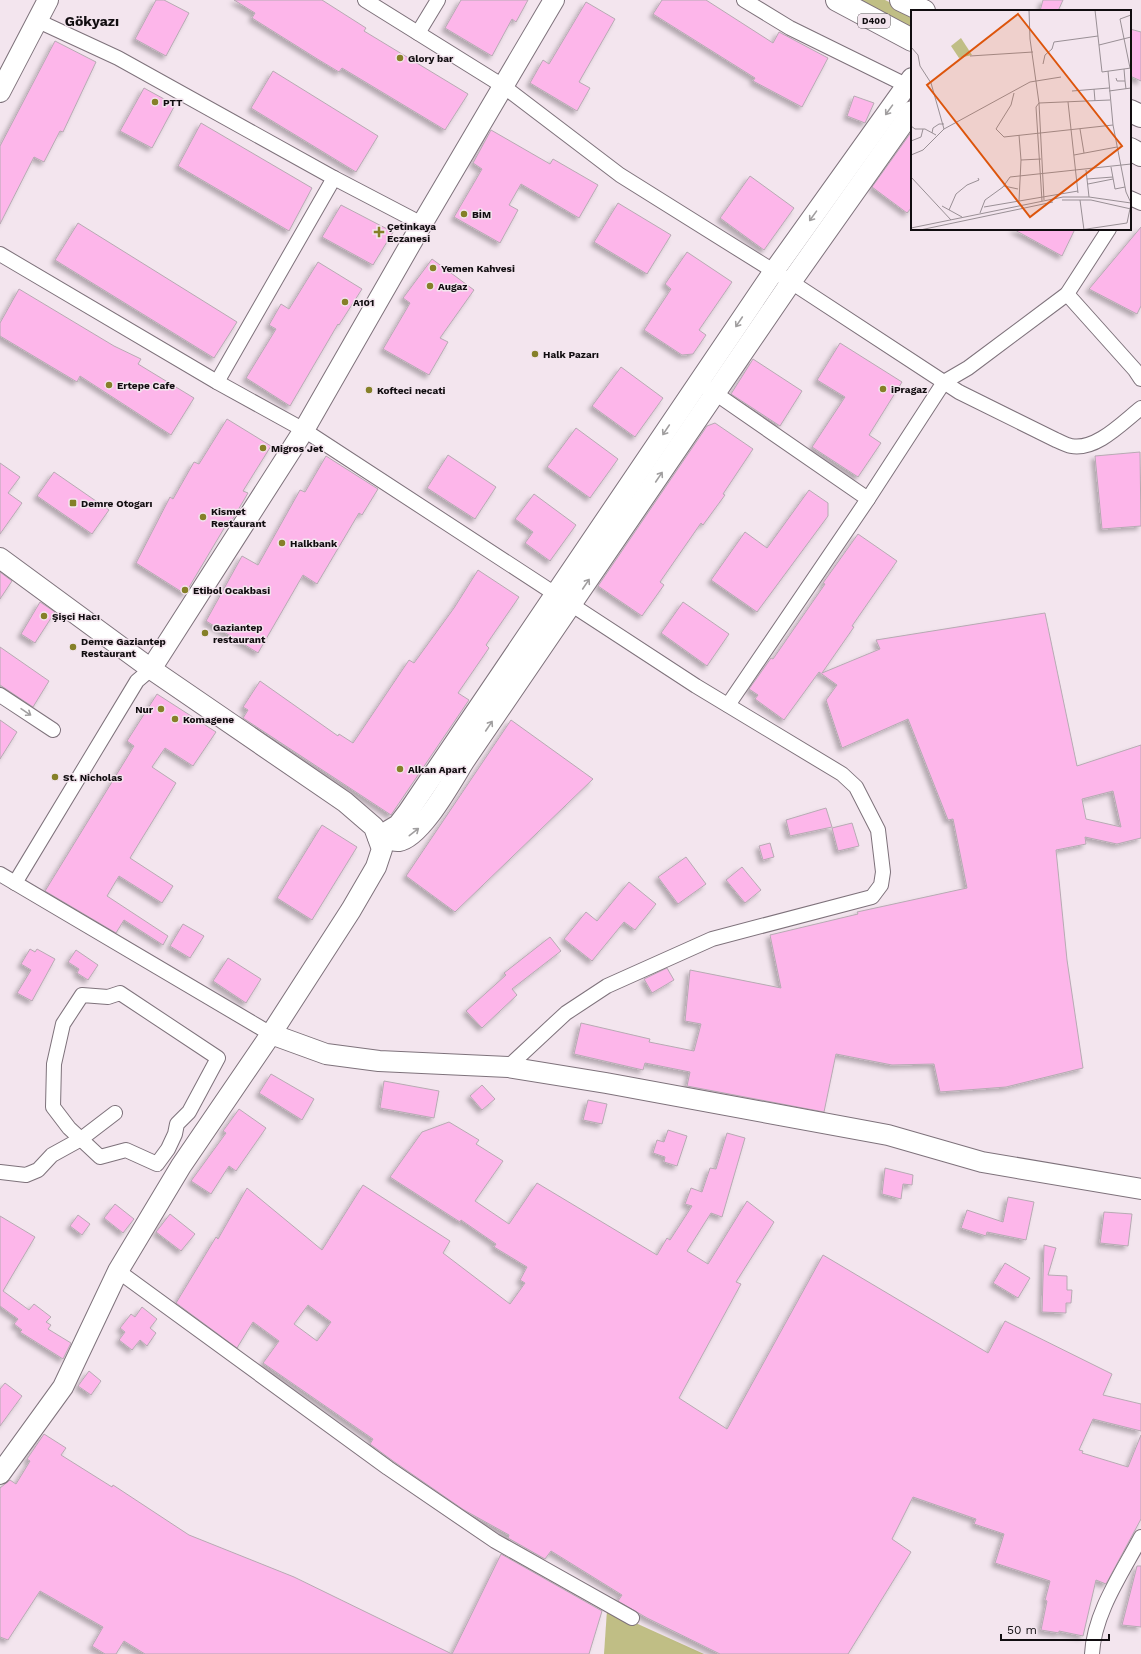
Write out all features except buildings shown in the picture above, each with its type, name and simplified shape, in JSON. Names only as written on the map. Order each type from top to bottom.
[{"type":"highway","name":"D400","points":[[837,0],[911,39]]},
{"type":"highway","points":[[901,0],[922,10]]},
{"type":"highway","points":[[1131,111],[1141,116]]},
{"type":"highway","points":[[1131,150],[1141,155]]},
{"type":"street","points":[[0,92],[48,0]]},
{"type":"street","points":[[365,0],[503,86],[620,175],[774,271],[959,392],[1056,440],[1072,446],[1087,445],[1099,440],[1141,408]]},
{"type":"street","points":[[418,33],[438,0]]},
{"type":"street","points":[[15,883],[137,681],[151,669],[304,430],[422,224],[554,0]]},
{"type":"street","points":[[378,837],[398,825],[408,812],[554,594],[774,271],[910,84],[790,28],[744,0]]},
{"type":"street","points":[[38,21],[118,58],[334,178],[422,224]]},
{"type":"street","points":[[378,837],[399,841],[412,834],[425,822],[791,282],[911,112]]},
{"type":"street","points":[[217,382],[334,178]]},
{"type":"street","points":[[1131,198],[1141,203]]},
{"type":"street","points":[[728,705],[868,498],[944,382],[968,368],[1067,294],[1108,230]]},
{"type":"street","points":[[0,254],[217,382],[304,430],[554,594],[728,705],[842,774],[856,787],[878,830],[883,872],[882,885],[872,897],[712,939],[607,986],[566,1012],[508,1068]]},
{"type":"street","points":[[1067,294],[1136,370],[1141,379]]},
{"type":"street","points":[[698,382],[868,498]]},
{"type":"street","points":[[0,558],[151,669],[345,802],[374,827],[382,849],[376,867],[351,910],[271,1034],[181,1166],[118,1271],[63,1387],[0,1474]]},
{"type":"street","points":[[0,695],[52,730]]},
{"type":"street","points":[[0,874],[271,1034],[326,1054],[379,1061],[508,1068],[606,1083],[888,1135],[982,1162],[1141,1189]]},
{"type":"street","points":[[120,993],[218,1058],[189,1112],[177,1124],[176,1134],[168,1149],[157,1164],[126,1150],[100,1157],[81,1139],[69,1128],[53,1107],[53,1085],[54,1064],[63,1024],[82,995],[108,997],[120,993]]},
{"type":"street","points":[[0,1172],[26,1175],[38,1170],[52,1155],[81,1139],[115,1113]]},
{"type":"street","points":[[118,1271],[388,1468],[495,1541],[632,1618]]},
{"type":"street","points":[[1092,1654],[1093,1641],[1102,1612],[1141,1537]]},
{"type":"shaded area","points":[[854,0],[885,0],[911,13],[911,29]]},
{"type":"shaded area","points":[[607,1610],[704,1654],[604,1654]]},
{"type":"place","name":"Glory bar","points":[[400,58]]},
{"type":"place","name":"PTT","points":[[155,102]]},
{"type":"place","name":"BİM","points":[[464,214]]},
{"type":"place","name":"Çetinkaya Eczanesi","points":[[379,232]]},
{"type":"place","name":"Yemen Kahvesi","points":[[433,268]]},
{"type":"place","name":"Augaz","points":[[430,286]]},
{"type":"place","name":"A101","points":[[345,302]]},
{"type":"place","name":"Halk Pazarı","points":[[535,354]]},
{"type":"place","name":"Ertepe Cafe","points":[[109,385]]},
{"type":"place","name":"iPragaz","points":[[883,389]]},
{"type":"place","name":"Kofteci necati","points":[[369,390]]},
{"type":"place","name":"Migros Jet","points":[[263,448]]},
{"type":"place","name":"Demre Otogarı","points":[[73,503]]},
{"type":"place","name":"Kismet Restaurant","points":[[203,517]]},
{"type":"place","name":"Halkbank","points":[[282,543]]},
{"type":"place","name":"Etibol Ocakbasi","points":[[185,590]]},
{"type":"place","name":"Şişci Hacı","points":[[44,616]]},
{"type":"place","name":"Gaziantep restaurant","points":[[205,633]]},
{"type":"place","name":"Demre Gaziantep Restaurant","points":[[73,647]]},
{"type":"place","name":"Nur","points":[[161,709]]},
{"type":"place","name":"Komagene","points":[[175,719]]},
{"type":"place","name":"Alkan Apart","points":[[400,769]]},
{"type":"place","name":"St. Nicholas","points":[[55,777]]},
{"type":"district","name":"Gökyazı","points":[[92,21]]}]
